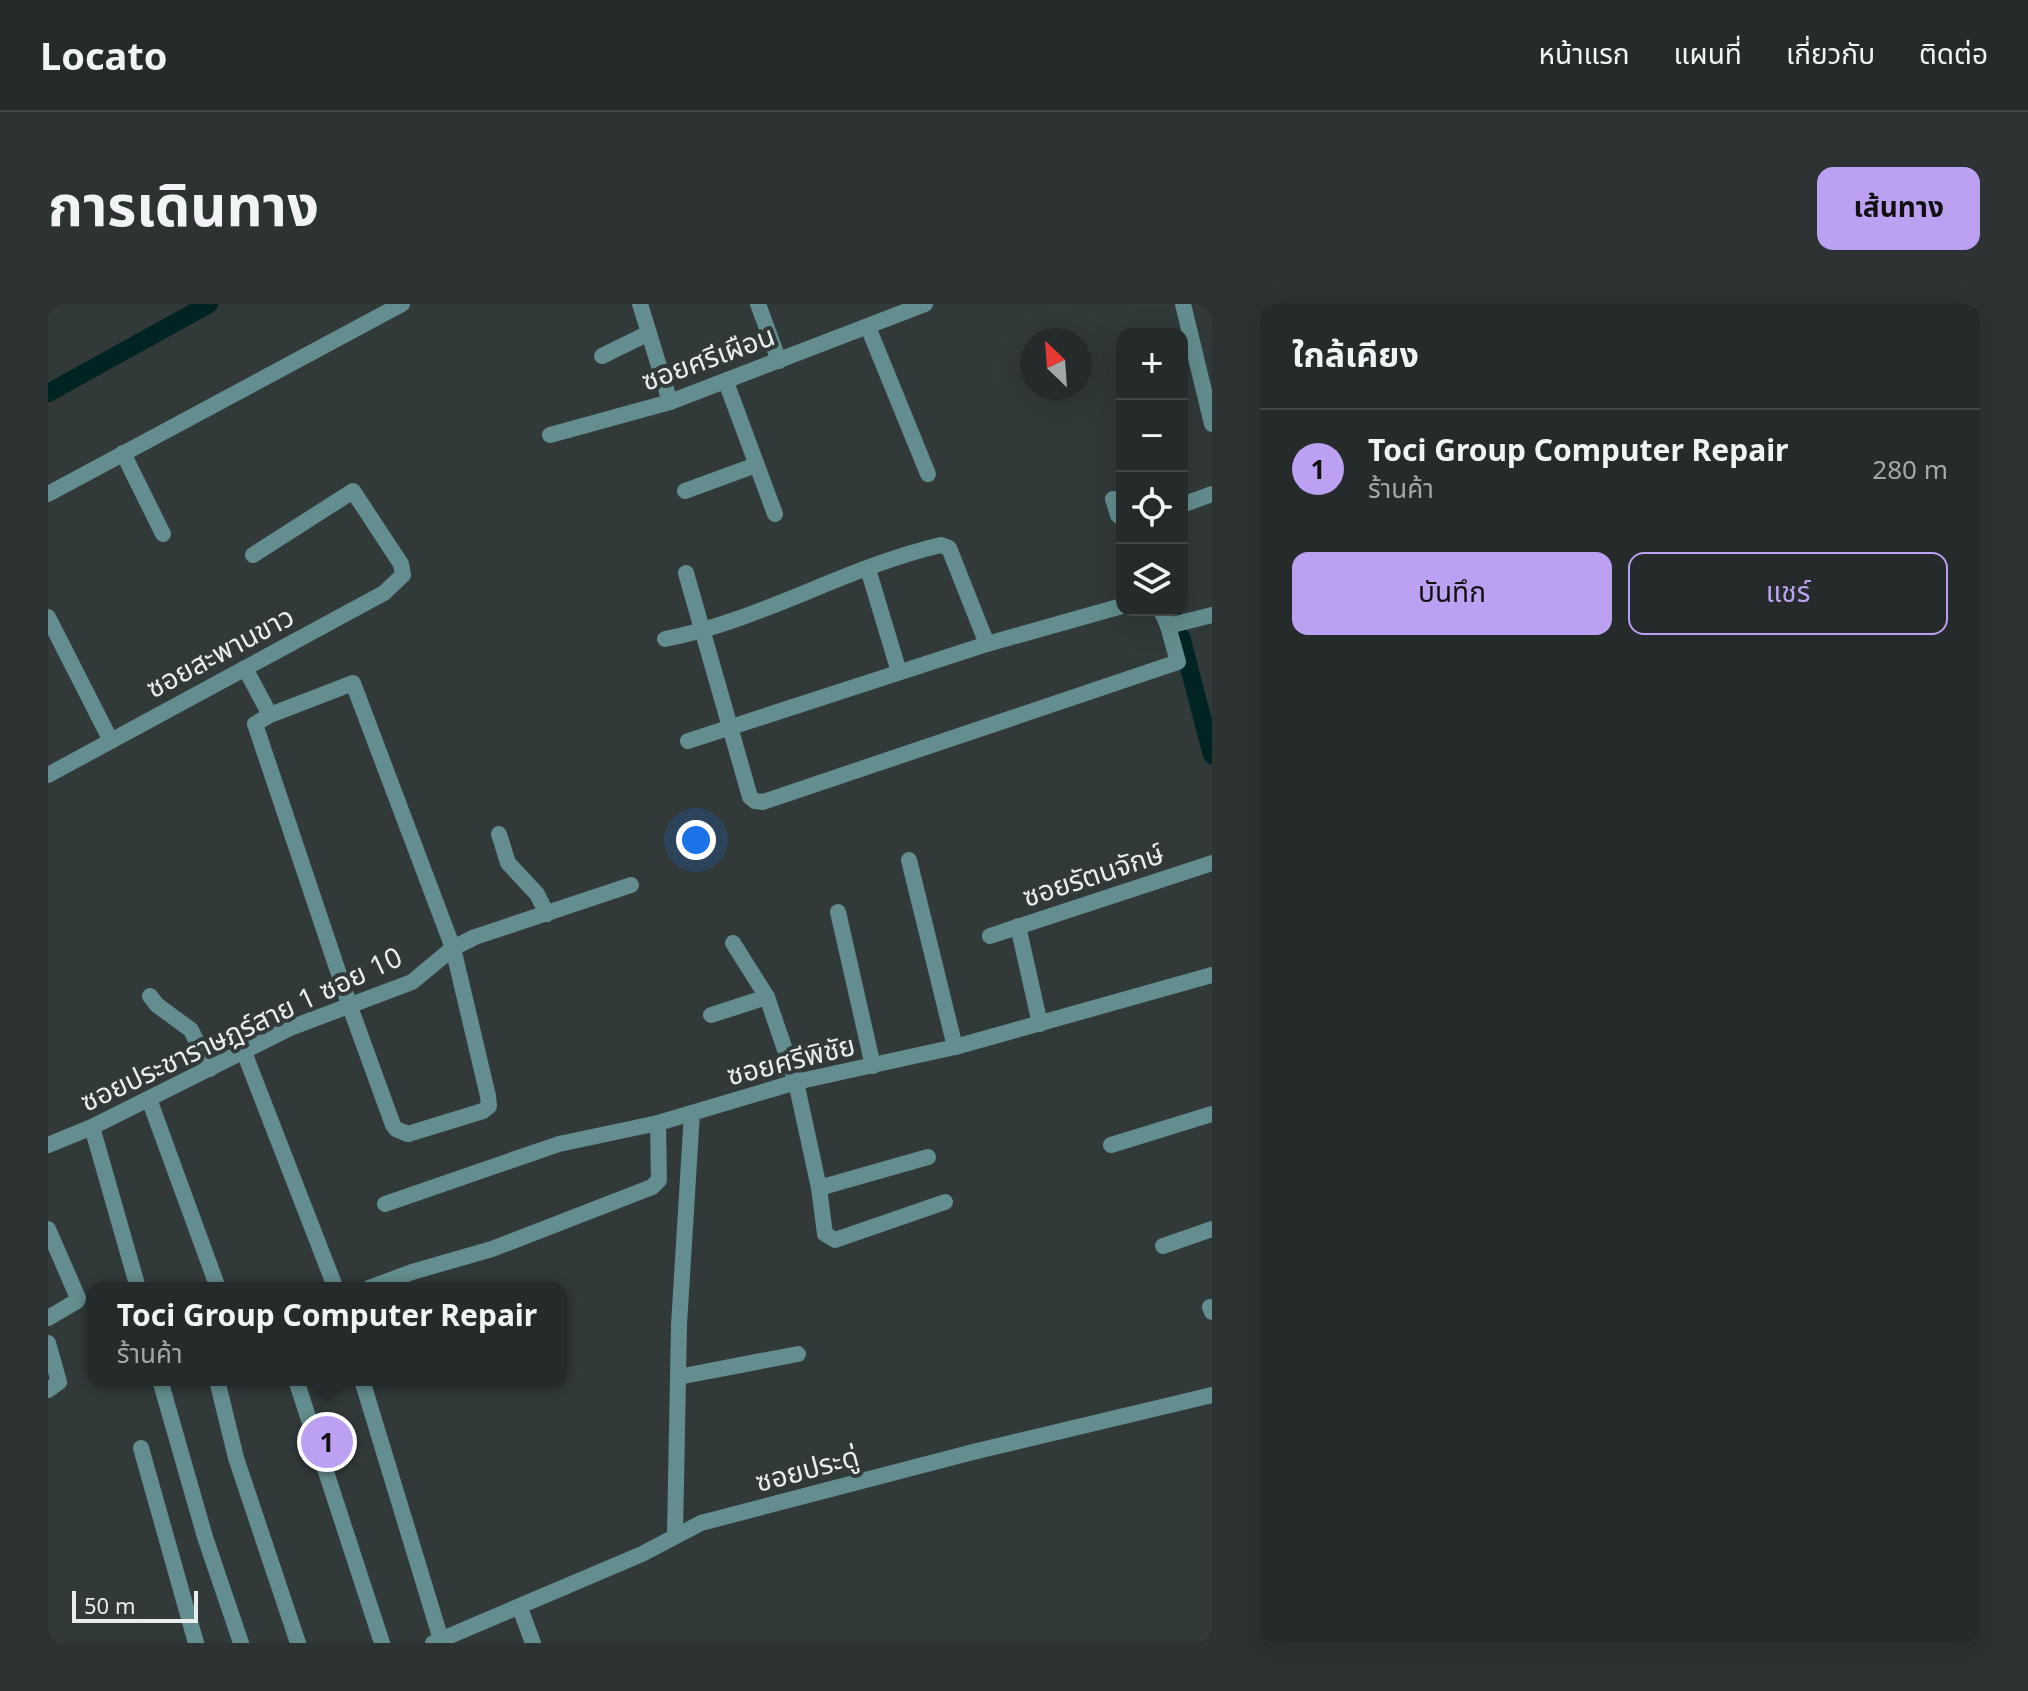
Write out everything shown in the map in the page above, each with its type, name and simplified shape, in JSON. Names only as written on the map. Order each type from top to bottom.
[{"type":"street","points":[[48,494],[402,304]]},
{"type":"street","points":[[640,304],[670,402]]},
{"type":"street","points":[[758,304],[779,361]]},
{"type":"street","name":"ซอยศรีเผือน","points":[[550,435],[670,402],[925,304]]},
{"type":"street","points":[[1183,304],[1212,424]]},
{"type":"street","points":[[868,327],[928,474]]},
{"type":"street","points":[[602,356],[649,333]]},
{"type":"street","points":[[726,382],[775,514]]},
{"type":"street","points":[[123,453],[163,534]]},
{"type":"street","points":[[685,491],[756,465]]},
{"type":"street","name":"ซอยสะพานขาว","points":[[48,775],[384,593],[403,575],[401,564],[353,491],[253,555]]},
{"type":"street","points":[[1188,503],[1212,494]]},
{"type":"street","points":[[1113,499],[1116,509]]},
{"type":"street","points":[[665,639],[702,632],[868,569],[941,545],[949,548],[987,644]]},
{"type":"street","points":[[868,569],[899,672]]},
{"type":"street","points":[[686,573],[750,797],[763,802],[1178,662],[1164,616]]},
{"type":"street","points":[[688,741],[987,644],[1116,608]]},
{"type":"street","points":[[1168,626],[1212,615]]},
{"type":"street","points":[[48,617],[111,741]]},
{"type":"street","points":[[245,668],[270,715]]},
{"type":"street","points":[[353,683],[453,948],[488,1096],[489,1106],[483,1111],[418,1132],[408,1134],[396,1129],[349,1004],[255,724],[270,715],[353,683]]},
{"type":"street","points":[[499,834],[508,863],[537,894],[547,914]]},
{"type":"street","points":[[909,860],[955,1047]]},
{"type":"street","name":"ซอยรัตนจักษ์","points":[[990,936],[1212,863]]},
{"type":"street","name":"ซอยประชาราษฎร์สาย 1 ซอย 10","points":[[48,1145],[92,1127],[290,1028],[412,982],[453,948],[475,937],[631,885]]},
{"type":"street","points":[[838,912],[873,1066]]},
{"type":"street","points":[[1018,926],[1040,1024]]},
{"type":"street","points":[[733,943],[767,997],[796,1082],[819,1188],[825,1234],[835,1240],[945,1202]]},
{"type":"street","name":"ซอยศรีพิชัย","points":[[385,1204],[559,1144],[658,1123],[796,1082],[955,1047],[1212,975]]},
{"type":"street","points":[[150,996],[157,1005],[191,1030],[210,1069]]},
{"type":"street","points":[[711,1015],[767,997]]},
{"type":"street","points":[[244,1052],[333,1282]]},
{"type":"street","points":[[149,1099],[216,1282]]},
{"type":"street","points":[[675,1535],[678,1377],[692,1113]]},
{"type":"street","points":[[1111,1145],[1212,1114]]},
{"type":"street","points":[[385,1282],[492,1249],[652,1187],[659,1180],[658,1123]]},
{"type":"street","points":[[92,1127],[136,1282]]},
{"type":"street","points":[[819,1188],[928,1157]]},
{"type":"street","points":[[48,1229],[78,1298],[48,1318]]},
{"type":"street","points":[[1163,1246],[1212,1229]]},
{"type":"street","points":[[48,1343],[59,1377],[57,1386],[48,1390]]},
{"type":"street","points":[[678,1377],[798,1354]]},
{"type":"street","points":[[163,1386],[234,1641]]},
{"type":"street","points":[[218,1386],[236,1458],[298,1643]]},
{"type":"street","points":[[298,1386],[382,1643]]},
{"type":"street","points":[[364,1386],[439,1642]]},
{"type":"street","name":"ซอยประดู่","points":[[439,1642],[642,1554],[701,1523],[973,1452],[1212,1395]]},
{"type":"street","points":[[141,1448],[196,1643]]},
{"type":"street","points":[[520,1608],[533,1643]]},
{"type":"waterway","points":[[48,393],[209,304]]},
{"type":"waterway","points":[[1181,637],[1212,755]]},
{"type":"place","name":"Toci Group Computer Repair","points":[[327,1442]]}]
